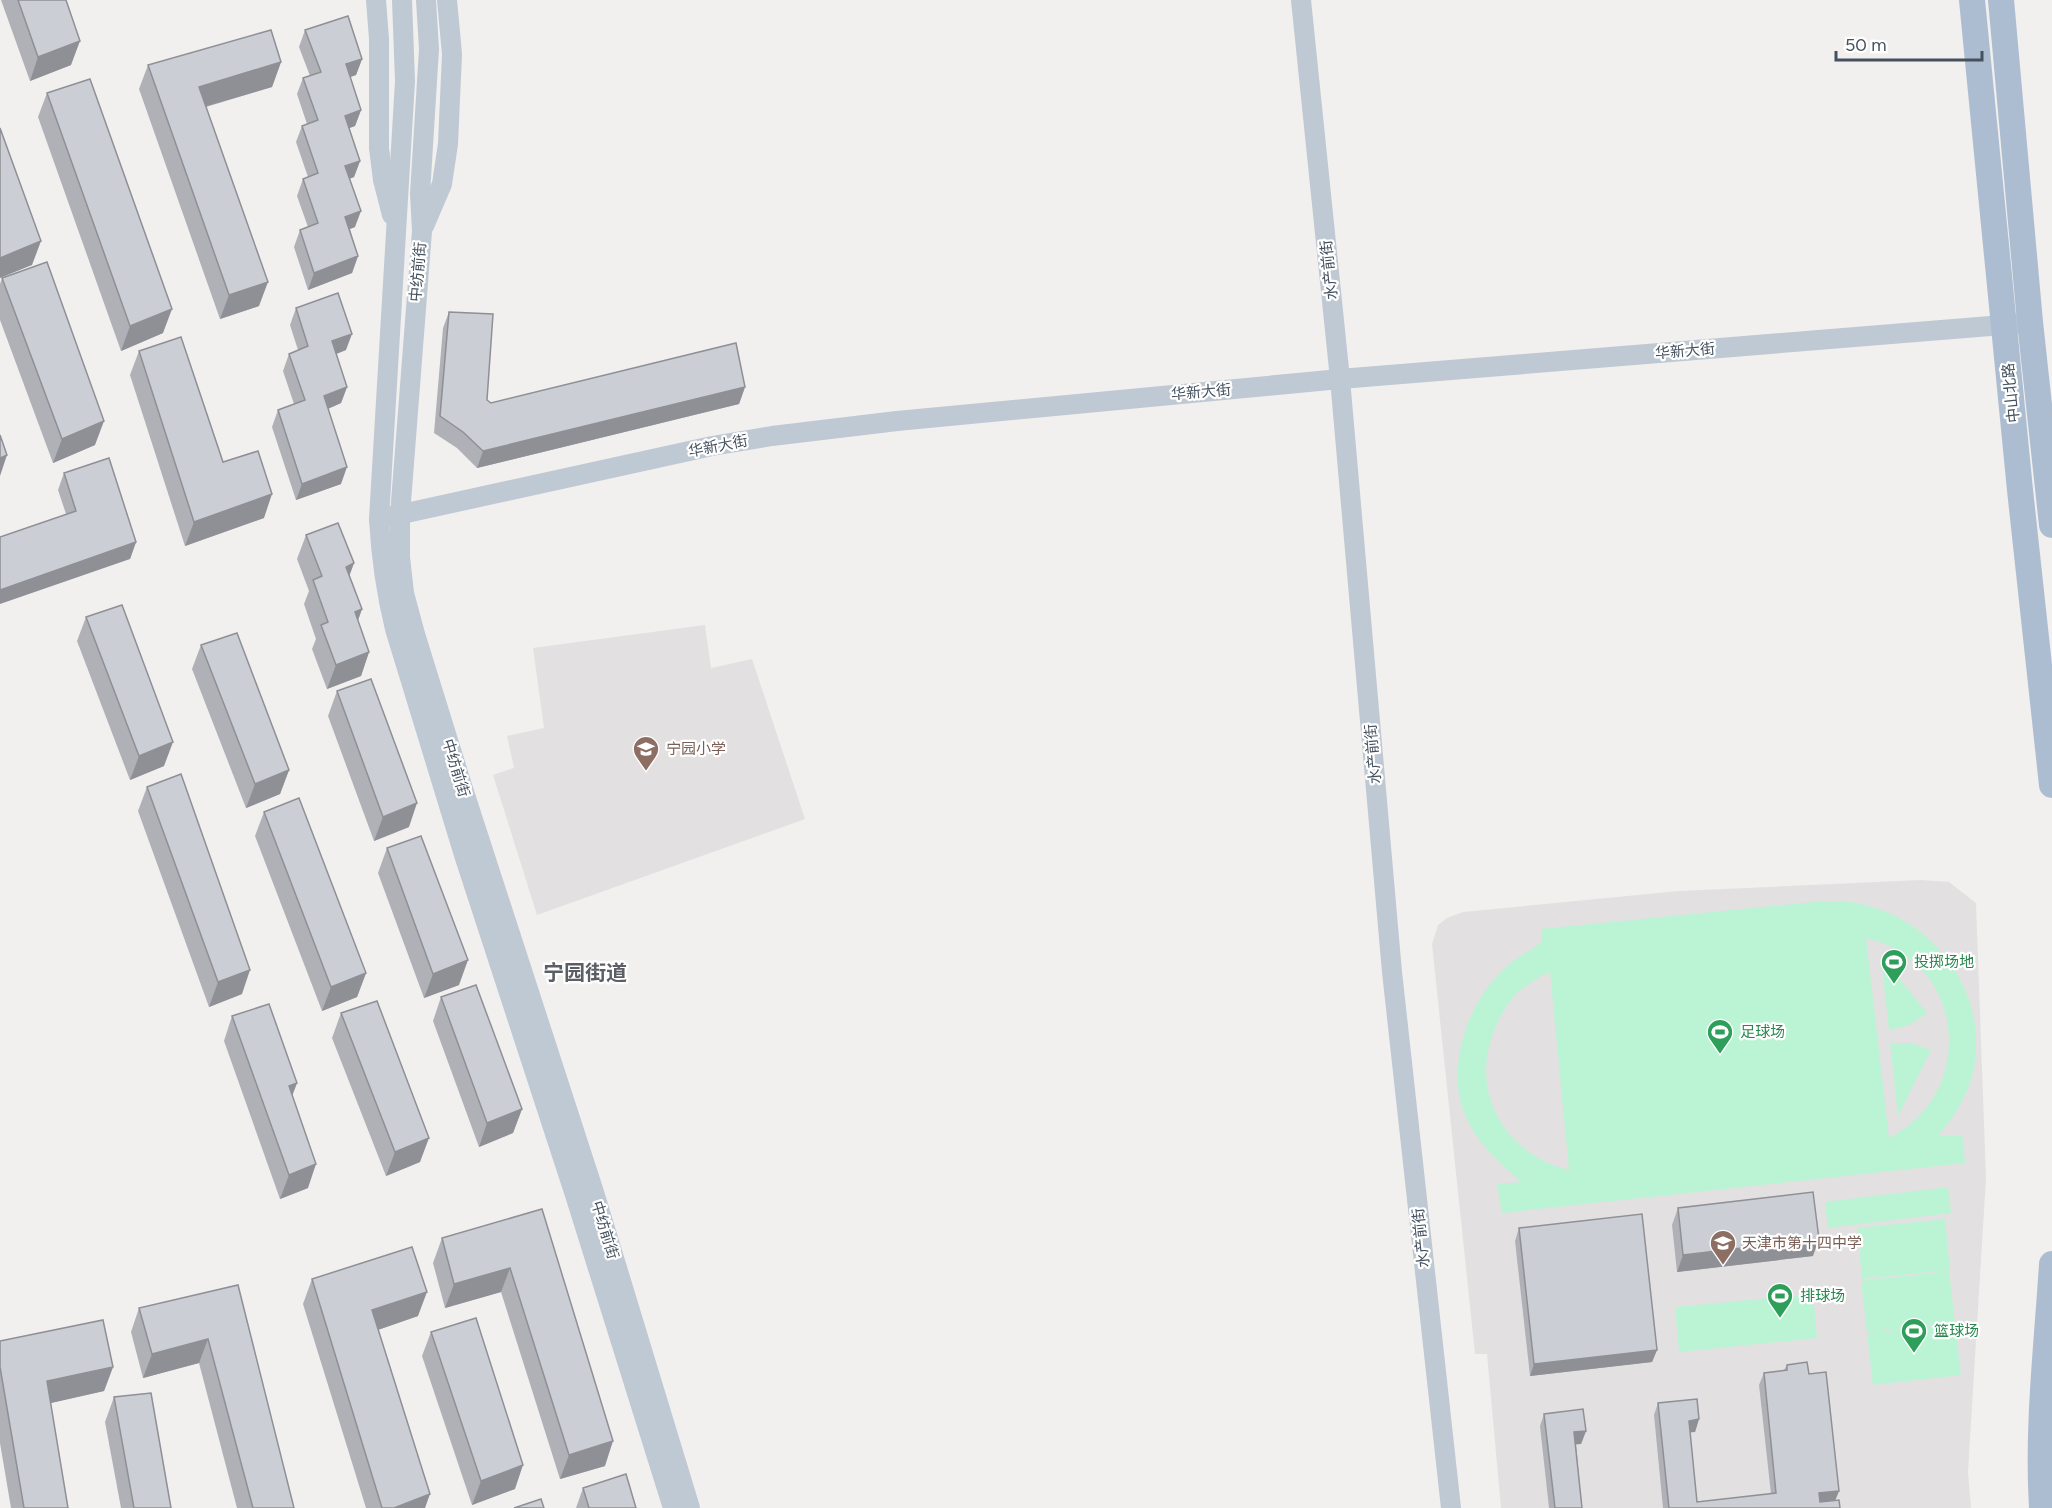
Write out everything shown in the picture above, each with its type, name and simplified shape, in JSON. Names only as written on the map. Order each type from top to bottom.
[{"type":"main road","name":"中山北路","points":[[1972,0],[2052,785]]},
{"type":"main road","name":"中山北路","points":[[2001,0],[2030,322],[2052,525]]},
{"type":"main road","points":[[2042,1508],[2041,1415],[2052,1264]]},
{"type":"street","points":[[376,0],[379,39],[379,148],[383,180],[395,226]]},
{"type":"street","points":[[402,0],[405,81],[379,519],[381,560],[395,629],[465,858],[579,1204],[672,1508]]},
{"type":"street","name":"中纺前街","points":[[426,0],[429,49],[420,194],[422,231],[400,515],[400,557],[404,593],[464,792],[593,1189],[690,1508]]},
{"type":"street","points":[[422,231],[442,184],[448,144],[452,54],[447,0]]},
{"type":"street","name":"水产前街","points":[[1301,0],[1340,379],[1392,972],[1451,1508]]},
{"type":"street","name":"华新大街","points":[[379,519],[712,446],[772,436],[897,421],[1340,379],[2030,322]]},
{"type":"shaded area","name":"宁园小学","points":[[705,625],[711,668],[752,659],[805,819],[537,915],[493,775],[514,768],[507,736],[544,728],[533,648]]},
{"type":"shaded area","name":"天津市第十四中学","points":[[1921,880],[1949,882],[1976,903],[1986,1178],[1968,1472],[1971,1508],[1501,1508],[1487,1354],[1475,1354],[1432,944],[1438,925],[1447,918],[1463,912],[1679,891]]},
{"type":"green space","points":[[1824,901],[1856,903],[1888,913],[1913,926],[1934,944],[1952,966],[1965,990],[1973,1016],[1976,1044],[1971,1081],[1959,1106],[1938,1136],[1962,1135],[1965,1163],[1502,1213],[1497,1184],[1522,1182],[1485,1147],[1465,1115],[1458,1085],[1460,1049],[1465,1030],[1482,996],[1505,968],[1542,942],[1541,929]],"holes":[[[1866,938],[1899,951],[1924,972],[1941,999],[1948,1029],[1947,1061],[1937,1091],[1918,1117],[1889,1138]],[[1550,972],[1569,1170],[1527,1151],[1511,1136],[1498,1118],[1490,1098],[1486,1077],[1487,1054],[1494,1031],[1505,1008],[1522,989]]]},
{"type":"green space","name":"投掷场地","points":[[1881,956],[1927,1013],[1909,1025],[1889,1030]]},
{"type":"green space","points":[[1890,1043],[1911,1043],[1931,1050],[1898,1116]]},
{"type":"green space","points":[[1948,1187],[1951,1213],[1828,1228],[1825,1202]]},
{"type":"green space","points":[[1945,1219],[1950,1270],[1862,1279],[1857,1228]]},
{"type":"green space","name":"篮球场","points":[[1949,1271],[1955,1323],[1867,1332],[1861,1281]]},
{"type":"green space","points":[[1813,1294],[1817,1338],[1679,1352],[1675,1307]]},
{"type":"green space","name":"篮球场","points":[[1955,1324],[1961,1375],[1873,1385],[1867,1333]]},
{"type":"building","points":[[18,0],[66,0],[80,41],[38,57]]},
{"type":"building","points":[[348,16],[362,59],[346,64],[361,110],[345,116],[360,161],[345,166],[361,211],[345,217],[358,256],[314,273],[300,230],[318,223],[303,179],[318,173],[302,126],[318,120],[303,78],[321,72],[305,30]]},
{"type":"building","points":[[271,30],[281,62],[199,87],[268,282],[229,295],[148,65]]},
{"type":"building","points":[[90,79],[172,309],[130,326],[47,93]]},
{"type":"building","points":[[0,128],[41,241],[0,258]]},
{"type":"building","points":[[47,262],[104,421],[62,439],[2,278]]},
{"type":"building","points":[[338,293],[352,334],[332,341],[347,387],[324,396],[347,467],[302,484],[278,410],[305,400],[289,354],[308,346],[296,308]]},
{"type":"building","points":[[449,312],[493,314],[487,400],[491,403],[736,343],[745,387],[483,451],[463,432],[440,416]]},
{"type":"building","points":[[181,337],[223,462],[258,451],[272,494],[194,522],[139,351]]},
{"type":"building","points":[[0,435],[7,455],[0,458]]},
{"type":"building","points":[[109,458],[136,542],[0,590],[0,537],[76,511],[64,473]]},
{"type":"building","points":[[338,523],[354,563],[346,567],[362,609],[355,612],[369,652],[336,665],[321,625],[328,622],[313,580],[322,576],[306,535]]},
{"type":"building","points":[[122,605],[173,742],[139,756],[86,617]]},
{"type":"building","points":[[237,633],[289,770],[255,784],[201,645]]},
{"type":"building","points":[[371,679],[417,803],[383,817],[337,691]]},
{"type":"building","points":[[181,774],[250,970],[218,982],[147,787]]},
{"type":"building","points":[[299,798],[366,973],[331,987],[264,812]]},
{"type":"building","points":[[421,836],[468,960],[433,974],[387,848]]},
{"type":"building","points":[[476,985],[522,1109],[487,1123],[441,997]]},
{"type":"building","points":[[377,1001],[429,1138],[395,1152],[341,1013]]},
{"type":"building","points":[[269,1004],[297,1083],[289,1086],[316,1164],[289,1175],[232,1016]]},
{"type":"building","points":[[1813,1192],[1819,1239],[1683,1255],[1678,1208]]},
{"type":"building","points":[[542,1209],[613,1441],[569,1455],[510,1268],[454,1284],[442,1238]]},
{"type":"building","points":[[1642,1214],[1657,1350],[1534,1364],[1519,1228]]},
{"type":"building","points":[[412,1247],[427,1292],[372,1310],[430,1494],[394,1508],[382,1508],[312,1279]]},
{"type":"building","points":[[238,1285],[294,1508],[253,1508],[208,1339],[152,1354],[139,1308]]},
{"type":"building","points":[[476,1318],[523,1465],[481,1481],[431,1332]]},
{"type":"building","points":[[103,1320],[113,1367],[47,1381],[68,1508],[24,1508],[0,1367],[0,1341]]},
{"type":"building","points":[[1807,1362],[1809,1374],[1826,1372],[1839,1491],[1819,1493],[1820,1502],[1839,1500],[1840,1508],[1669,1508],[1658,1403],[1697,1399],[1699,1419],[1689,1421],[1697,1502],[1776,1493],[1764,1373],[1787,1370],[1787,1365]]},
{"type":"building","points":[[151,1393],[171,1508],[134,1508],[114,1397]]},
{"type":"building","points":[[1583,1409],[1586,1431],[1574,1432],[1582,1508],[1555,1508],[1544,1414]]},
{"type":"building","points":[[626,1474],[636,1508],[589,1508],[583,1488]]},
{"type":"building","points":[[541,1499],[544,1508],[514,1508]]},
{"type":"place","name":"宁园小学","points":[[646,772]]},
{"type":"place","name":"投掷场地","points":[[1894,985]]},
{"type":"place","name":"足球场","points":[[1720,1055]]},
{"type":"place","name":"天津市第十四中学","points":[[1723,1266]]},
{"type":"place","name":"排球场","points":[[1780,1319]]},
{"type":"place","name":"篮球场","points":[[1914,1354]]},
{"type":"district","name":"宁园街道","points":[[585,972]]}]
